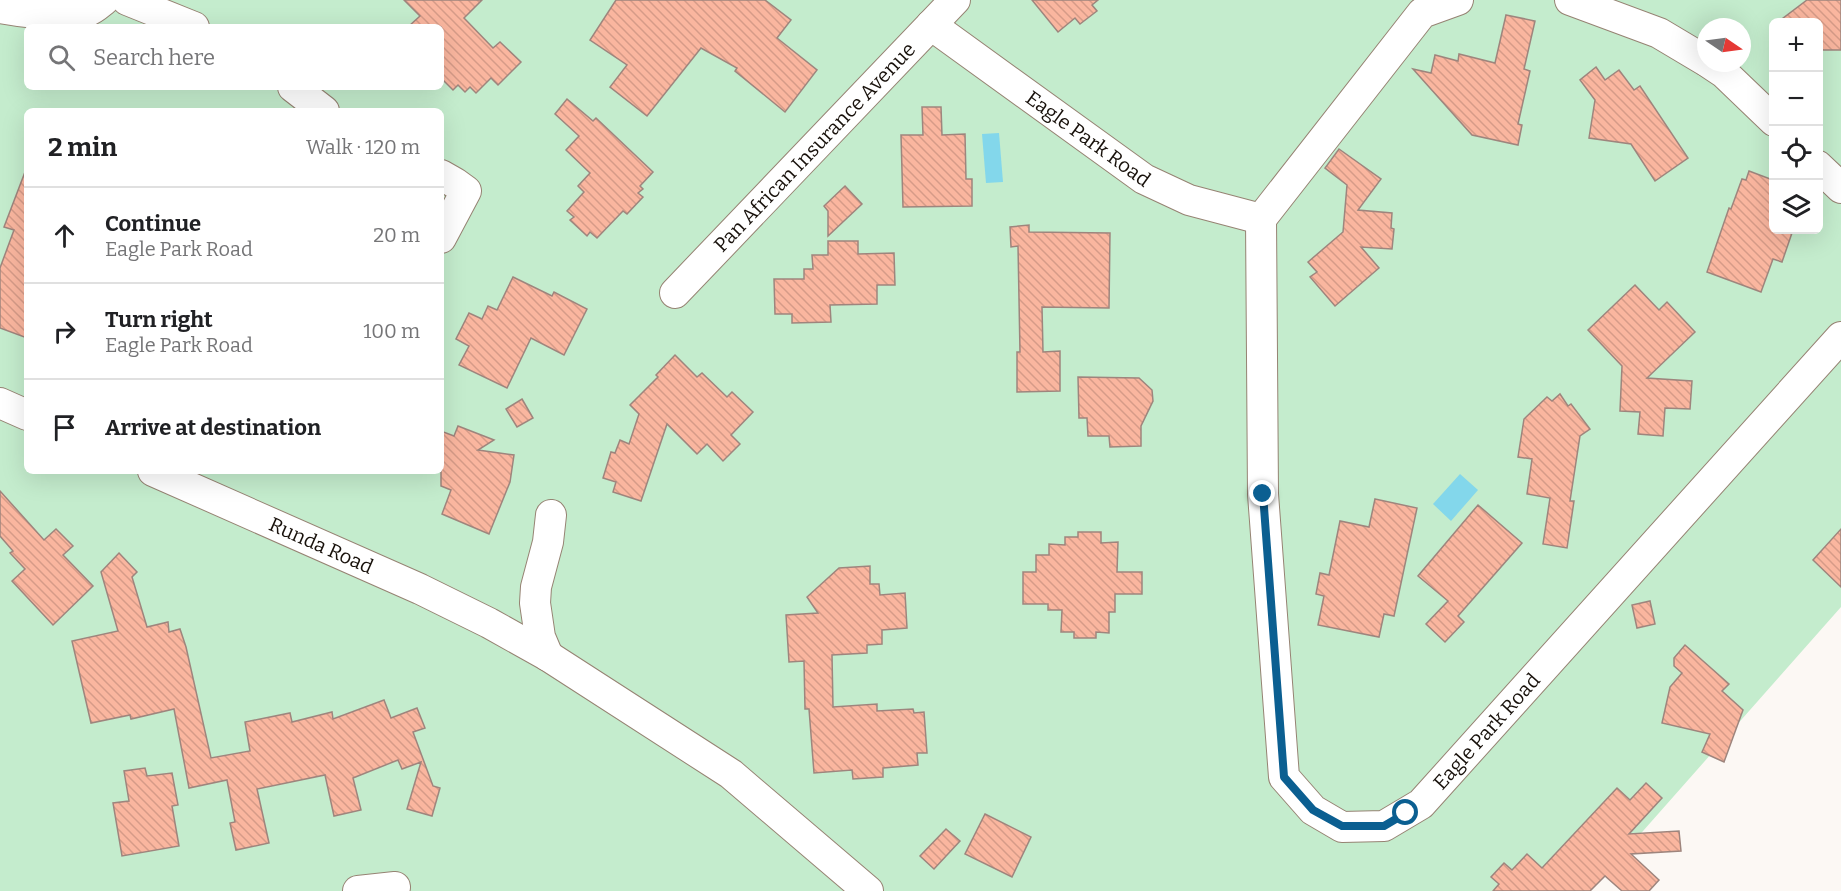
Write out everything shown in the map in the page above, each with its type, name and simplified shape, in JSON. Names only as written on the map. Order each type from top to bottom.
[{"type":"street","points":[[0,8],[58,13],[90,10],[104,0]]},
{"type":"street","points":[[127,0],[187,24]]},
{"type":"street","name":"Pan African Insurance Avenue","points":[[675,293],[956,0]]},
{"type":"street","points":[[1262,219],[1422,13],[1458,0]]},
{"type":"street","points":[[1570,0],[1659,33],[1697,56]]},
{"type":"street","name":"Eagle Park Road","points":[[931,25],[1144,179],[1189,200],[1262,219],[1263,494],[1284,777],[1313,810],[1342,826],[1384,826],[1421,804],[1841,337]]},
{"type":"street","points":[[1722,72],[1769,117]]},
{"type":"street","points":[[297,90],[320,108]]},
{"type":"street","points":[[1823,171],[1841,188]]},
{"type":"street","points":[[444,177],[466,191],[444,232]]},
{"type":"street","points":[[0,403],[24,414]]},
{"type":"street","name":"Runda Road","points":[[160,474],[420,589],[489,623],[548,656],[731,774],[868,891]]},
{"type":"street","points":[[548,656],[540,637],[536,587],[548,542],[551,515]]},
{"type":"street","points":[[358,891],[395,887]]},
{"type":"green space","points":[[0,0],[1841,0],[1841,607],[1590,891],[0,891]]},
{"type":"water","points":[[999,133],[1003,182],[986,183],[982,134]]},
{"type":"water","points":[[1460,474],[1478,490],[1451,521],[1433,504]]},
{"type":"building","points":[[404,0],[482,0],[464,18],[493,48],[500,42],[521,62],[498,85],[491,78],[476,93],[470,87],[465,92],[458,85],[453,90],[444,81],[444,24],[411,24],[420,16]]},
{"type":"building","points":[[616,0],[765,0],[791,20],[777,38],[817,70],[785,112],[735,71],[737,68],[701,48],[647,116],[610,87],[627,65],[590,40]]},
{"type":"building","points":[[1032,0],[1098,0],[1092,5],[1097,11],[1080,24],[1075,18],[1058,32]]},
{"type":"building","points":[[1807,0],[1841,0],[1841,50],[1823,50],[1823,18],[1783,18]]},
{"type":"building","points":[[1506,15],[1535,21],[1524,69],[1530,71],[1518,124],[1522,125],[1518,145],[1472,135],[1413,69],[1431,73],[1435,55],[1458,61],[1459,54],[1495,63]]},
{"type":"building","points":[[1596,67],[1605,80],[1619,70],[1634,90],[1640,86],[1688,158],[1655,181],[1631,144],[1589,138],[1595,100],[1580,80]]},
{"type":"building","points":[[567,99],[593,121],[596,118],[653,172],[640,186],[643,189],[638,193],[643,197],[627,214],[623,211],[597,238],[590,232],[587,236],[570,220],[574,217],[567,211],[584,192],[578,186],[590,173],[566,150],[579,136],[555,114]]},
{"type":"building","points":[[922,107],[941,107],[942,135],[965,134],[966,179],[972,179],[972,206],[903,207],[901,135],[923,135]]},
{"type":"building","points":[[1339,149],[1381,179],[1358,210],[1392,213],[1391,228],[1394,229],[1392,249],[1361,247],[1379,268],[1335,306],[1310,277],[1317,272],[1308,262],[1343,232],[1347,185],[1325,168]]},
{"type":"building","points":[[1749,171],[1769,178],[1769,234],[1792,234],[1782,262],[1773,259],[1761,292],[1707,272],[1729,208],[1731,209],[1742,179],[1746,180]]},
{"type":"building","points":[[24,175],[24,337],[0,328],[0,268],[14,230],[4,227]]},
{"type":"building","points":[[845,186],[862,204],[828,236],[828,211],[824,206]]},
{"type":"building","points":[[1029,225],[1029,232],[1110,233],[1109,308],[1042,307],[1043,352],[1060,351],[1060,391],[1017,392],[1017,352],[1020,352],[1018,246],[1011,247],[1010,227]]},
{"type":"building","points":[[828,241],[858,241],[858,254],[894,253],[895,285],[877,285],[877,304],[830,305],[831,322],[792,323],[792,314],[775,314],[774,279],[804,279],[804,269],[813,269],[812,255],[828,255]]},
{"type":"building","points":[[513,277],[552,296],[554,292],[587,309],[564,355],[531,338],[507,388],[459,365],[469,346],[456,339],[469,313],[482,319],[488,306],[497,310]]},
{"type":"building","points":[[1635,285],[1659,310],[1667,302],[1695,332],[1647,378],[1692,381],[1690,409],[1665,408],[1663,436],[1638,434],[1640,412],[1620,411],[1622,366],[1588,330]]},
{"type":"building","points":[[675,355],[697,377],[702,373],[727,397],[732,392],[753,412],[731,435],[740,444],[723,461],[707,444],[697,454],[667,424],[641,501],[613,492],[616,482],[603,478],[611,452],[615,453],[620,440],[629,444],[639,414],[630,405],[658,377],[656,375]]},
{"type":"building","points":[[1078,377],[1139,378],[1152,390],[1153,401],[1141,426],[1141,446],[1110,447],[1109,436],[1088,436],[1087,418],[1079,418]]},
{"type":"building","points":[[1560,394],[1568,406],[1571,404],[1590,429],[1580,436],[1570,501],[1574,501],[1567,548],[1543,544],[1550,498],[1527,494],[1532,459],[1518,457],[1524,419],[1547,397],[1552,401]]},
{"type":"building","points":[[522,399],[533,418],[517,427],[506,409]]},
{"type":"building","points":[[458,426],[494,440],[478,450],[514,455],[510,482],[489,534],[442,514],[451,490],[441,486],[441,474],[444,474],[444,432],[454,436]]},
{"type":"building","points":[[0,491],[44,540],[56,529],[73,546],[63,555],[93,586],[53,625],[12,581],[25,569],[10,553],[13,551],[0,536]]},
{"type":"building","points":[[1375,499],[1417,508],[1394,616],[1384,614],[1379,637],[1318,625],[1324,596],[1316,594],[1320,573],[1329,575],[1340,521],[1369,527]]},
{"type":"building","points":[[1478,505],[1522,543],[1458,616],[1464,622],[1445,642],[1426,624],[1448,601],[1418,576]]},
{"type":"building","points":[[1841,529],[1841,587],[1813,560]]},
{"type":"building","points":[[1078,532],[1101,532],[1101,543],[1118,542],[1117,572],[1142,572],[1142,594],[1115,594],[1115,612],[1109,612],[1109,633],[1096,632],[1096,638],[1074,638],[1074,632],[1061,632],[1062,610],[1048,610],[1048,604],[1023,604],[1023,572],[1036,572],[1036,555],[1049,555],[1049,544],[1065,545],[1065,537],[1078,537]]},
{"type":"building","points":[[119,553],[137,572],[132,577],[147,627],[168,622],[169,632],[180,629],[211,758],[250,751],[245,722],[290,713],[292,722],[332,712],[333,719],[384,700],[391,718],[417,708],[425,728],[413,732],[433,786],[440,788],[432,816],[407,809],[421,762],[402,769],[398,760],[353,778],[361,810],[334,816],[325,775],[257,789],[269,843],[236,850],[230,823],[235,822],[227,780],[189,788],[174,709],[131,719],[130,715],[91,723],[72,641],[118,631],[101,572]]},
{"type":"building","points":[[870,566],[870,584],[879,584],[880,595],[905,593],[907,628],[882,630],[882,644],[867,645],[867,653],[832,655],[833,707],[877,704],[877,711],[913,709],[914,713],[924,712],[927,753],[917,753],[918,765],[883,768],[883,777],[853,779],[852,770],[814,773],[809,709],[805,709],[804,661],[789,662],[786,615],[818,613],[807,597],[839,568]]},
{"type":"building","points":[[1650,601],[1655,624],[1637,628],[1632,605]]},
{"type":"building","points":[[1685,645],[1729,684],[1722,691],[1743,710],[1724,762],[1702,752],[1710,734],[1662,723],[1670,687],[1682,673],[1674,666],[1674,658]]},
{"type":"building","points":[[145,768],[147,776],[172,773],[178,805],[172,806],[179,846],[122,856],[113,803],[129,801],[124,771]]},
{"type":"building","points":[[1646,783],[1662,798],[1629,834],[1679,831],[1681,851],[1631,854],[1659,880],[1649,891],[1622,891],[1605,876],[1590,891],[1493,891],[1499,884],[1491,877],[1504,863],[1512,870],[1527,854],[1542,868],[1617,788],[1630,800]]},
{"type":"building","points":[[985,814],[1031,837],[1012,877],[965,854]]},
{"type":"building","points":[[946,829],[960,841],[934,869],[920,856]]},
{"type":"route","points":[[1263,494],[1284,777],[1313,810],[1342,826],[1384,826],[1406,813]]}]
